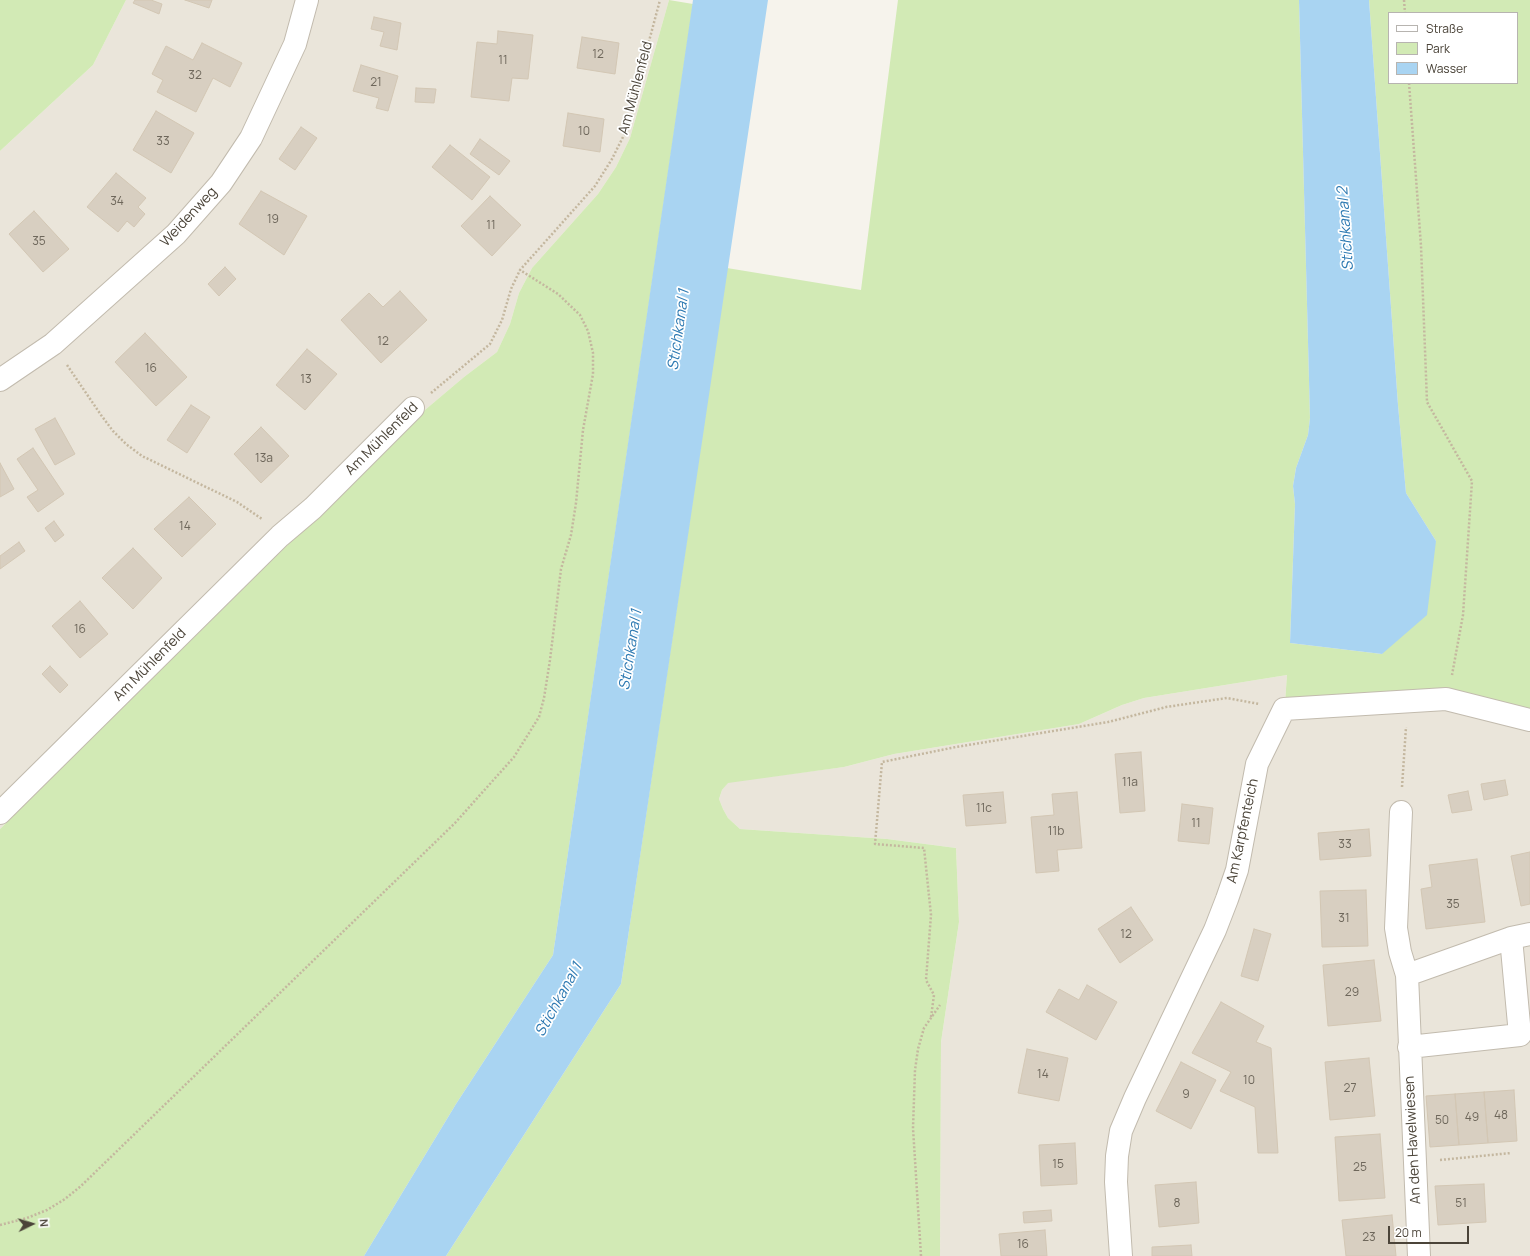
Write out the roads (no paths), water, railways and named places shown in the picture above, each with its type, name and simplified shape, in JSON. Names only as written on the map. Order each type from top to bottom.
[{"type":"street","name":"Weidenweg","points":[[0,380],[54,344],[176,234],[221,183],[251,138],[295,44],[307,0]]},
{"type":"street","name":"Am Mühlenfeld","points":[[0,813],[280,536],[313,508],[413,408]]},
{"type":"street","name":"Am Karpfenteich","points":[[1121,1256],[1116,1182],[1117,1156],[1121,1131],[1228,900],[1237,870],[1257,764],[1284,709],[1446,699],[1530,720]]},
{"type":"street","name":"An den Havelwiesen","points":[[1401,812],[1396,928],[1406,975],[1419,1256]]},
{"type":"street","points":[[1406,975],[1520,936],[1520,1035],[1409,1047]]},
{"type":"water","name":"Stichkanal 1","points":[[693,0],[768,0],[621,984],[446,1256],[364,1256],[456,1104],[553,955]]},
{"type":"water","name":"Stichkanal 2","points":[[1299,0],[1369,0],[1398,405],[1406,493],[1436,541],[1427,615],[1382,654],[1290,643],[1295,504],[1293,486],[1296,468],[1308,435],[1310,418]]}]
